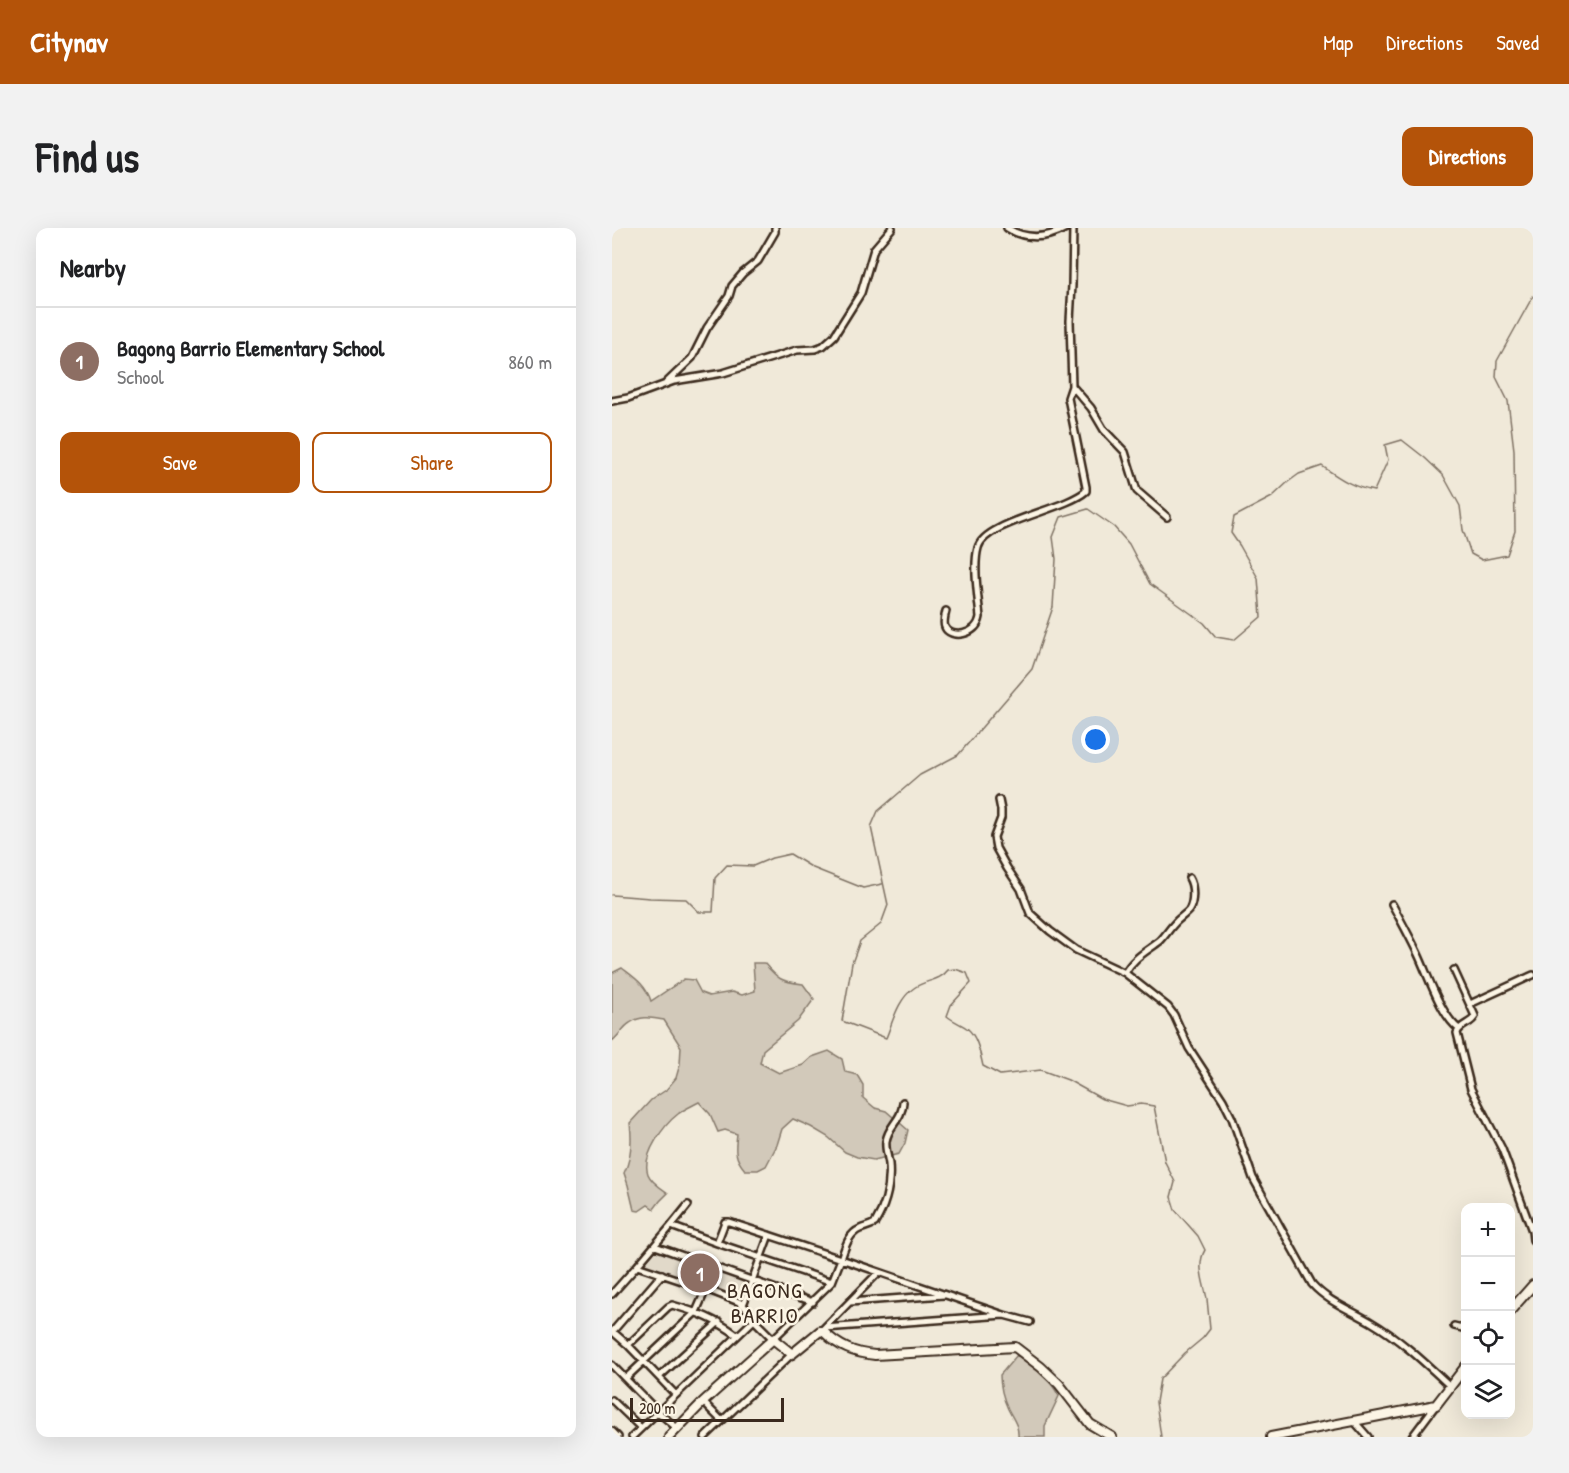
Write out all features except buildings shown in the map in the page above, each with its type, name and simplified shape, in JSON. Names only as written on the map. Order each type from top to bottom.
[{"type":"street","points":[[665,384],[692,358],[707,328],[729,296],[732,286],[758,261],[771,241],[775,228]]},
{"type":"street","points":[[612,401],[628,398],[674,381],[723,374],[797,350],[823,346],[834,336],[861,293],[874,249],[892,228]]},
{"type":"street","points":[[1007,228],[1020,235],[1041,237],[1066,228]]},
{"type":"street","points":[[946,611],[944,625],[950,632],[961,634],[975,628],[980,617],[976,560],[979,543],[1006,525],[1057,507],[1086,491],[1068,398],[1072,386],[1070,321],[1072,228]]},
{"type":"street","points":[[1072,386],[1091,408],[1104,430],[1125,452],[1137,491],[1167,517]]},
{"type":"street","points":[[999,800],[1001,818],[994,837],[996,848],[1021,889],[1030,913],[1076,950],[1125,973],[1168,1007],[1190,1048],[1223,1100],[1232,1118],[1253,1178],[1312,1284],[1325,1297],[1372,1323],[1416,1355],[1450,1386]]},
{"type":"street","points":[[1125,973],[1133,961],[1160,941],[1189,909],[1192,888],[1188,878]]},
{"type":"street","points":[[1392,904],[1419,954],[1437,997],[1450,1021],[1459,1029]]},
{"type":"street","points":[[1454,970],[1475,1018],[1459,1029],[1458,1034],[1471,1089],[1502,1149],[1532,1231],[1533,1240]]},
{"type":"street","points":[[1470,1004],[1533,975]]},
{"type":"street","points":[[669,1437],[703,1402],[813,1302],[832,1282],[852,1235],[875,1223],[889,1191],[887,1139],[890,1129],[901,1115],[903,1102]]},
{"type":"street","points":[[612,1294],[688,1205]]},
{"type":"street","points":[[717,1243],[725,1222],[729,1222],[1030,1322]]},
{"type":"street","points":[[671,1226],[832,1282]]},
{"type":"street","points":[[744,1305],[769,1235]]},
{"type":"street","points":[[655,1246],[813,1302]]},
{"type":"street","points":[[637,1266],[706,1289],[744,1305],[754,1320],[792,1354]]},
{"type":"street","points":[[705,1437],[792,1354],[822,1330],[878,1273]]},
{"type":"street","points":[[662,1274],[612,1331],[675,1394]]},
{"type":"street","points":[[1515,1305],[1533,1285]]},
{"type":"street","points":[[626,1378],[696,1312],[706,1289]]},
{"type":"street","points":[[850,1302],[947,1295]]},
{"type":"street","points":[[628,1345],[672,1305],[719,1322],[737,1335]]},
{"type":"street","points":[[822,1330],[1004,1315]]},
{"type":"street","points":[[632,1437],[754,1320]]},
{"type":"street","points":[[659,1377],[719,1322]]},
{"type":"street","points":[[1454,1326],[1461,1328]]},
{"type":"street","points":[[822,1330],[842,1347],[875,1355],[1015,1347],[1041,1366],[1059,1384],[1090,1424],[1112,1437]]},
{"type":"street","points":[[612,1365],[677,1428]]},
{"type":"street","points":[[1412,1437],[1461,1372]]},
{"type":"street","points":[[612,1400],[640,1428]]},
{"type":"street","points":[[703,1402],[722,1421]]},
{"type":"street","points":[[1271,1437],[1436,1405]]},
{"type":"street","points":[[1354,1421],[1368,1437]]},
{"type":"street","points":[[612,1431],[618,1437]]},
{"type":"shaded area","points":[[753,963],[764,963],[780,979],[803,984],[814,999],[798,1021],[763,1050],[760,1063],[779,1073],[803,1065],[812,1057],[829,1051],[842,1059],[845,1072],[857,1075],[863,1085],[863,1098],[875,1108],[886,1111],[908,1130],[905,1143],[899,1154],[874,1160],[857,1157],[845,1152],[828,1137],[793,1119],[782,1129],[766,1166],[758,1170],[745,1170],[736,1153],[737,1134],[725,1130],[718,1132],[710,1114],[699,1102],[680,1112],[667,1125],[651,1149],[647,1166],[649,1177],[668,1193],[654,1209],[648,1205],[639,1211],[634,1210],[624,1173],[631,1149],[630,1123],[676,1078],[681,1047],[664,1020],[651,1018],[634,1020],[612,1041],[612,973],[622,968],[643,986],[651,1001],[684,979],[694,980],[701,993],[709,996],[732,992],[742,995],[755,991]]},
{"type":"shaded area","points":[[659,1249],[751,1282],[742,1301],[646,1264]]},
{"type":"shaded area","points":[[1017,1355],[1041,1373],[1059,1396],[1045,1426],[1045,1437],[1018,1437],[1017,1426],[1005,1401],[1000,1375]]},
{"type":"waterway","points":[[1161,1437],[1156,1402],[1160,1379],[1210,1329],[1201,1268],[1205,1250],[1198,1236],[1175,1210],[1171,1197],[1175,1182],[1165,1162],[1154,1106],[1141,1104],[1127,1106],[1102,1099],[1068,1080],[1041,1070],[1000,1075],[983,1066],[974,1037],[966,1027],[947,1016],[951,1005],[971,983],[967,973],[955,969],[948,970],[945,974],[918,985],[908,993],[897,1011],[886,1038],[842,1021],[852,963],[860,941],[881,924],[888,905],[871,827],[878,811],[920,775],[958,755],[1032,669],[1053,607],[1056,559],[1053,537],[1061,517],[1088,509],[1114,527],[1129,544],[1150,584],[1204,623],[1216,637],[1234,640],[1261,617],[1258,578],[1231,533],[1234,517],[1272,497],[1299,474],[1322,466],[1347,482],[1374,491],[1388,460],[1385,445],[1402,440],[1443,475],[1460,506],[1463,530],[1471,554],[1482,560],[1507,555],[1515,531],[1514,450],[1508,401],[1496,377],[1497,361],[1533,296]]},
{"type":"waterway","points":[[612,895],[686,899],[699,912],[713,912],[715,878],[727,865],[753,866],[790,854],[813,868],[863,888],[882,884]]},
{"type":"place","name":"Bagong Barrio Elementary School","points":[[700,1273]]},
{"type":"district","name":"BAGONG BARRIO","points":[[765,1302]]}]
